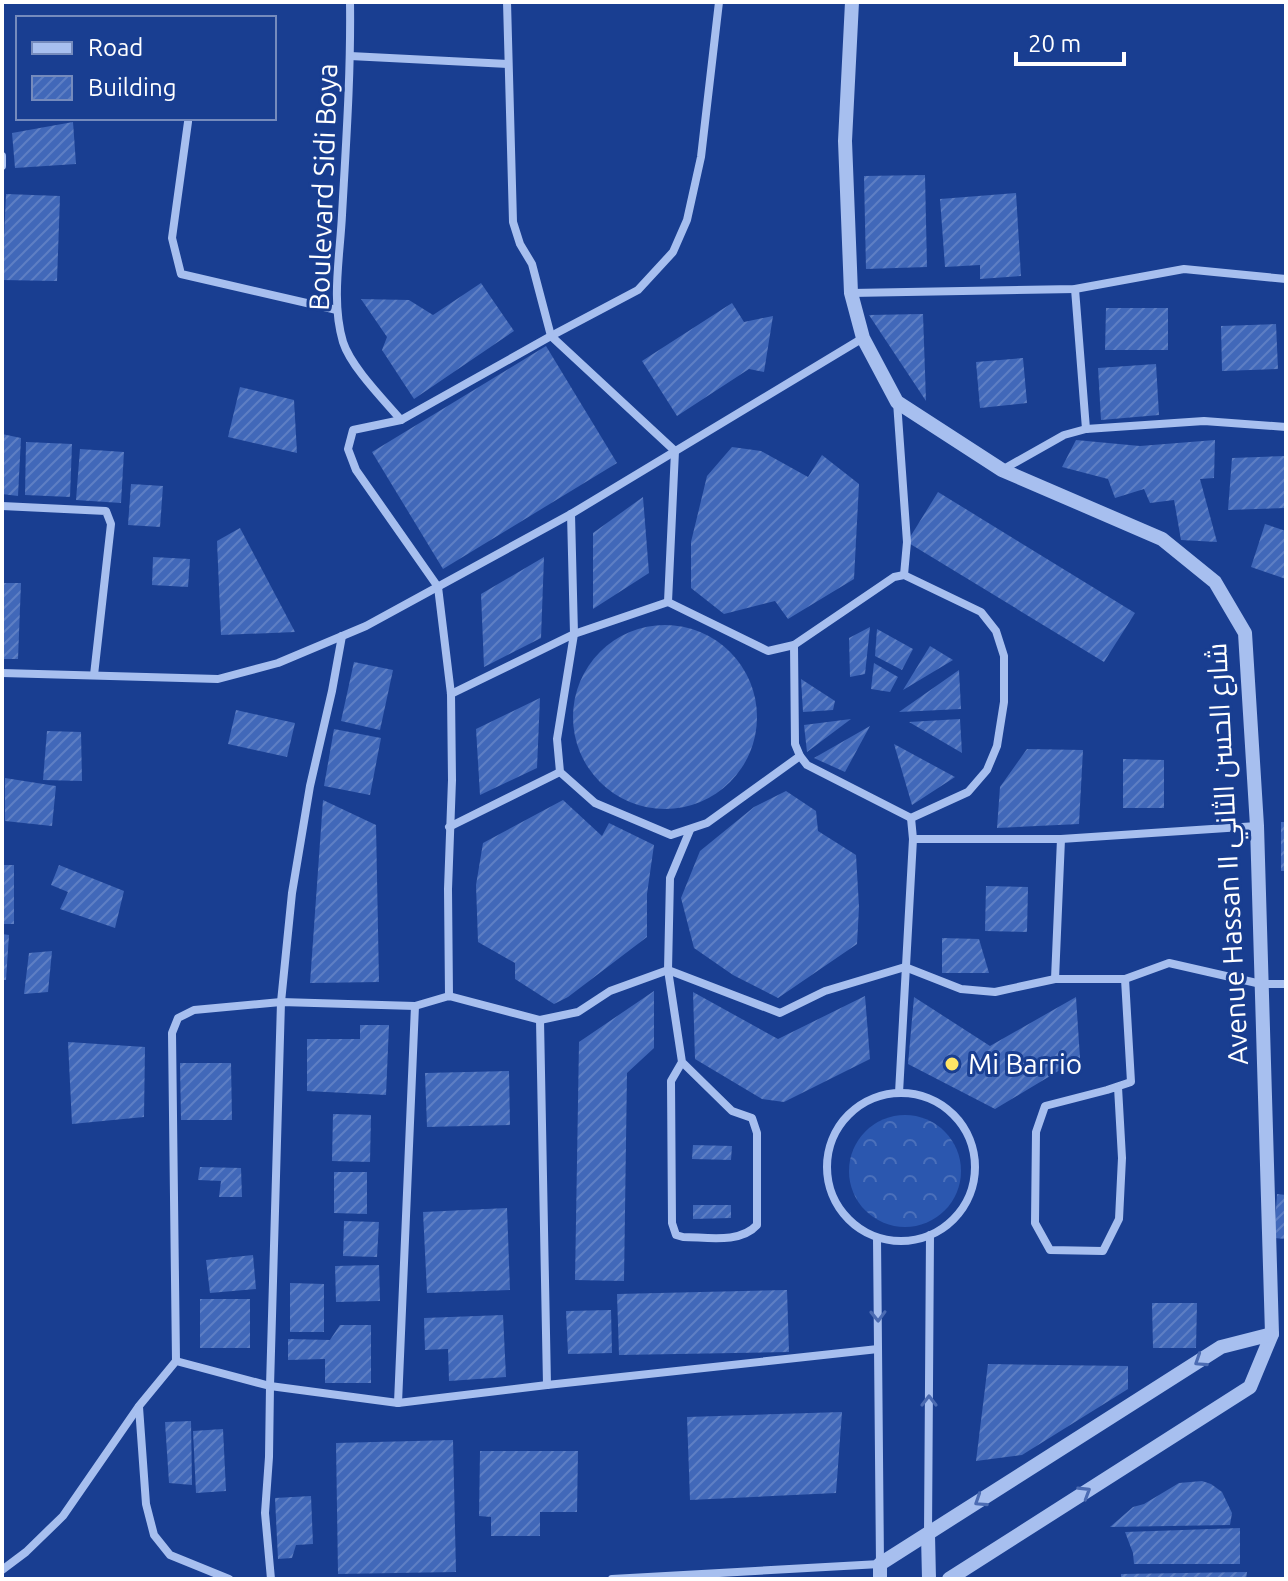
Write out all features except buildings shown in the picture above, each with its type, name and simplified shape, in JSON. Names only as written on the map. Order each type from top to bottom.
[{"type":"street","name":"Boulevard Sidi Boya","points":[[350,2],[337,310],[344,345],[361,373],[401,420]]},
{"type":"street","points":[[507,2],[513,222],[520,244],[532,264],[551,336],[675,451],[668,602]]},
{"type":"street","points":[[449,996],[451,694],[438,587],[356,470],[348,449],[353,430],[401,420],[638,290],[673,252],[687,220],[701,157],[719,2]]},
{"type":"street","name":"Avenue Hassan II شارع الحسن الثاني","points":[[852,2],[845,141],[851,293],[863,338],[897,402],[1002,470],[1162,539],[1215,582],[1245,633],[1257,826],[1261,984],[1279,1331]]},
{"type":"street","points":[[350,56],[508,64]]},
{"type":"street","points":[[188,122],[172,238],[181,274],[337,310]]},
{"type":"street","points":[[2,156],[2,166]]},
{"type":"street","points":[[851,293],[1075,289],[1184,269],[1286,279]]},
{"type":"street","points":[[1075,289],[1086,429]]},
{"type":"street","points":[[2,673],[218,679],[278,663],[366,626],[571,514],[863,338]]},
{"type":"street","points":[[897,402],[907,542],[904,575]]},
{"type":"street","points":[[1002,470],[1064,435],[1086,429],[1204,421],[1286,427]]},
{"type":"street","points":[[2,506],[106,511],[111,524],[94,675]]},
{"type":"street","points":[[571,514],[574,634],[557,739],[560,772],[595,803],[671,835],[707,823],[800,756]]},
{"type":"street","points":[[451,694],[574,634],[668,602],[768,651],[794,645],[894,577],[904,575],[981,612],[996,631],[1004,656],[1004,702],[997,746],[987,770],[968,792],[911,818]]},
{"type":"street","points":[[271,1579],[265,1513],[281,1002],[297,862],[342,636]]},
{"type":"street","points":[[794,645],[795,744],[800,756],[807,765],[911,818]]},
{"type":"street","points":[[449,827],[560,772]]},
{"type":"street","points":[[899,1093],[913,839],[911,818]]},
{"type":"street","points":[[913,839],[1061,839],[1257,826]]},
{"type":"street","points":[[682,1062],[671,1081],[672,1223],[676,1235],[683,1237],[740,1237],[750,1233],[757,1225],[757,1133],[752,1118],[732,1111],[682,1062],[668,970],[670,878],[690,830]]},
{"type":"street","points":[[1055,979],[1061,839]]},
{"type":"street","points":[[2,1570],[26,1552],[63,1516],[139,1406],[176,1361],[172,1033],[178,1018],[194,1010],[281,1002],[415,1006],[449,996],[540,1020],[578,1012],[610,991],[668,970],[780,1013],[825,991],[905,967],[961,989],[995,992],[1055,979],[1125,979],[1169,963],[1261,984],[1286,984]]},
{"type":"street","points":[[1118,1087],[1122,1158],[1119,1219],[1103,1251],[1050,1250],[1035,1223],[1036,1132],[1045,1106],[1131,1082],[1125,979]]},
{"type":"street","points":[[398,1403],[415,1006]]},
{"type":"street","points":[[540,1020],[547,1385]]},
{"type":"street","points":[[899,1093],[921,1095],[942,1105],[959,1120],[970,1140],[975,1163],[973,1185],[964,1206],[949,1223],[930,1235],[904,1241],[877,1238],[857,1227],[841,1211],[831,1190],[827,1167],[831,1144],[841,1124],[856,1108],[876,1097],[899,1093]]},
{"type":"street","points":[[929,1579],[930,1235]]},
{"type":"street","points":[[877,1238],[880,1572]]},
{"type":"street","points":[[612,1579],[880,1572],[928,1535],[1221,1347],[1279,1331]]},
{"type":"street","points":[[949,1579],[1250,1387],[1279,1331]]},
{"type":"street","points":[[176,1361],[270,1386],[398,1403],[878,1349]]},
{"type":"street","points":[[139,1406],[146,1504],[154,1535],[170,1555],[229,1579]]},
{"type":"green space","points":[[905,1115],[926,1119],[945,1131],[957,1150],[961,1171],[957,1192],[945,1211],[926,1223],[905,1227],[884,1223],[865,1211],[853,1192],[849,1171],[853,1150],[865,1131],[884,1119]]},
{"type":"place","name":"Mi Barrio","points":[[952,1064]]}]
